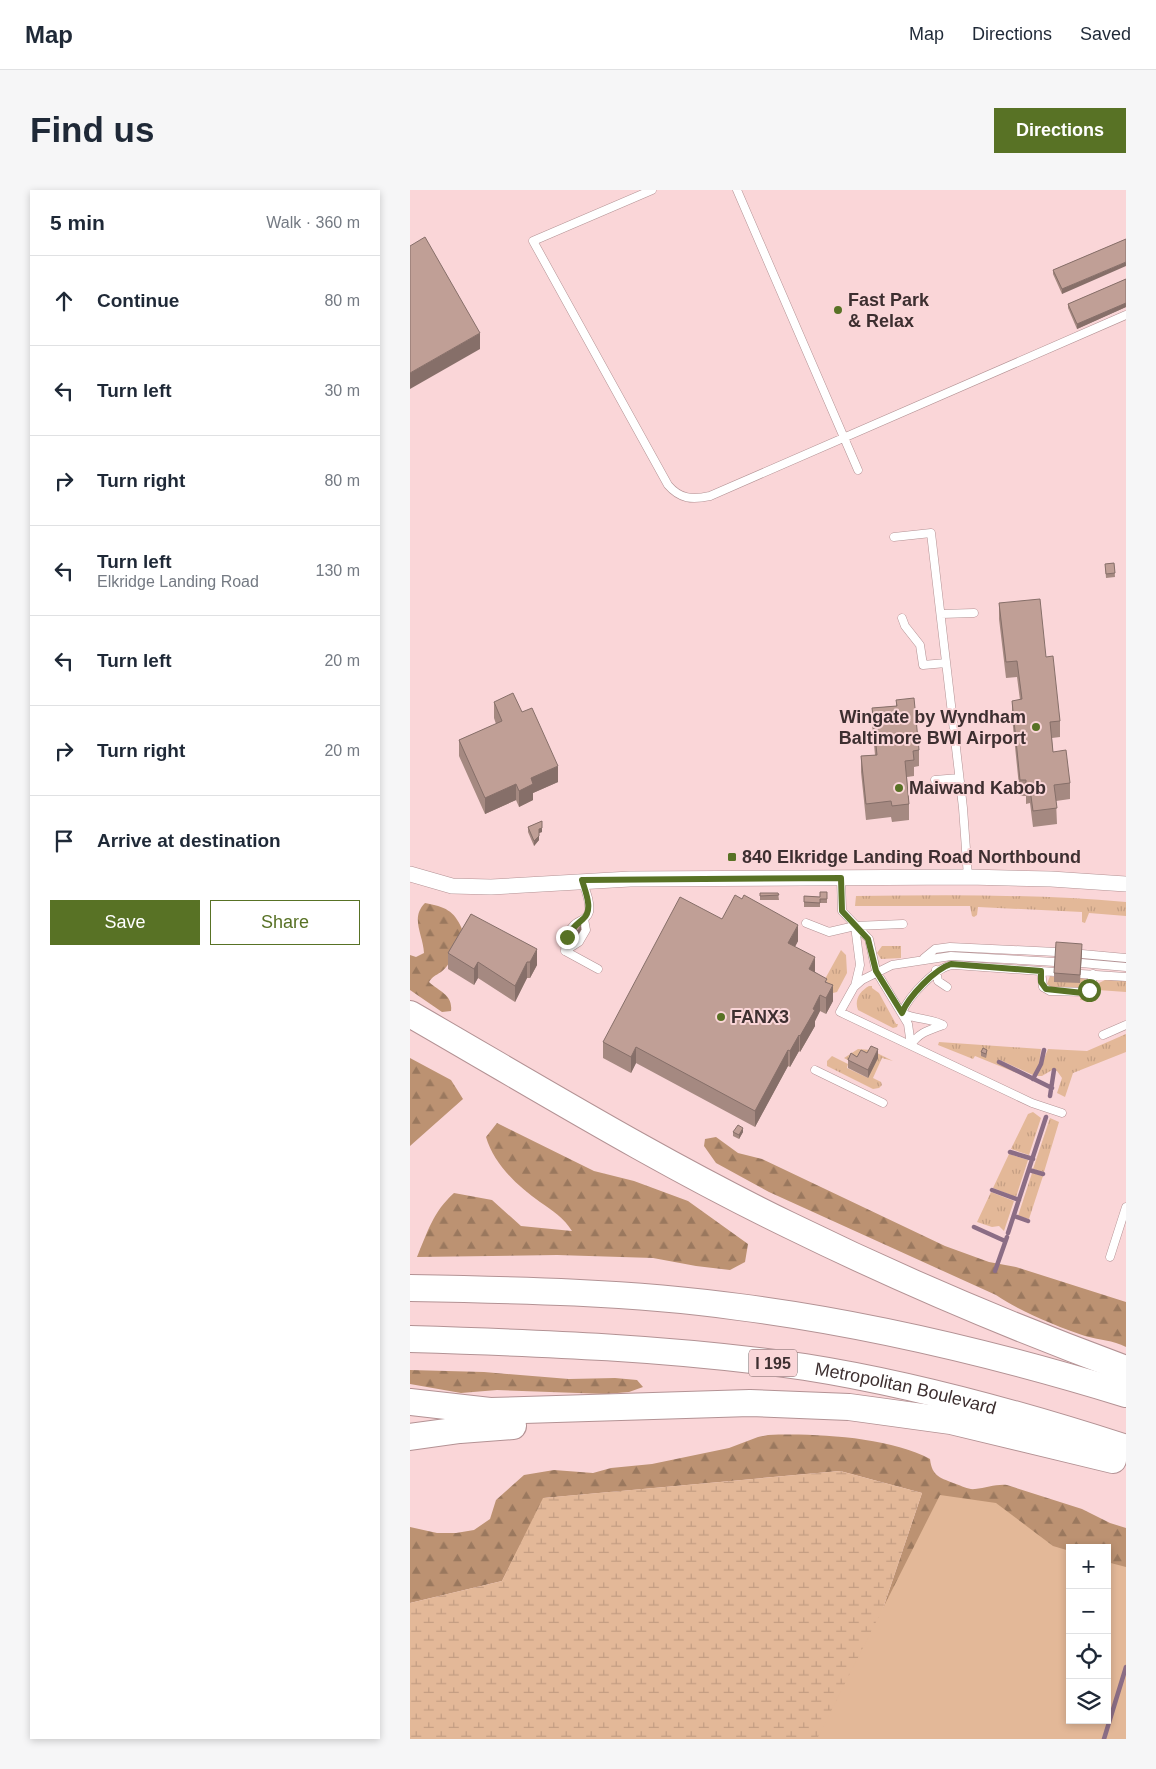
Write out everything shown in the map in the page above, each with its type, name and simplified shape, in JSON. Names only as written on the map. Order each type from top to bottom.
[{"type":"highway","points":[[410,1014],[636,1144],[789,1225],[959,1304],[1126,1369]]},
{"type":"highway","points":[[410,1288],[536,1291],[636,1297],[737,1306],[812,1317],[954,1346],[1126,1394]]},
{"type":"highway","name":"Metropolitan Boulevard","points":[[410,1339],[632,1348],[807,1368],[942,1395],[1070,1430],[1126,1448]]},
{"type":"highway","points":[[410,1402],[490,1411],[645,1408],[750,1403],[849,1406],[951,1421],[1126,1463]]},
{"type":"highway","points":[[410,1438],[645,1408]]},
{"type":"street","points":[[410,874],[452,886],[490,887],[582,880],[968,877],[1051,879],[1126,884]]},
{"type":"lane","points":[[652,190],[533,241],[668,485],[683,497],[697,499],[710,496],[1126,315]]},
{"type":"lane","points":[[737,190],[858,470]]},
{"type":"lane","points":[[894,537],[932,533],[960,778],[968,877]]},
{"type":"lane","points":[[941,614],[974,613]]},
{"type":"lane","points":[[902,618],[904,626],[920,645],[923,665],[946,663]]},
{"type":"lane","points":[[934,780],[960,778]]},
{"type":"lane","points":[[841,878],[842,911],[868,939],[876,971],[902,1013],[911,1035],[911,1045]]},
{"type":"lane","points":[[565,951],[567,937],[575,924],[584,919],[589,911],[582,880]]},
{"type":"lane","points":[[565,951],[579,942],[586,930],[584,919]]},
{"type":"lane","points":[[806,923],[830,932],[855,926],[903,924]]},
{"type":"lane","points":[[855,926],[860,965],[854,987],[840,1012],[1032,1103],[1062,1113]]},
{"type":"lane","points":[[924,958],[934,949],[950,947],[1056,952]]},
{"type":"lane","points":[[565,951],[598,969]]},
{"type":"lane","points":[[1082,954],[1126,958]]},
{"type":"lane","points":[[854,987],[876,971],[892,965],[924,958],[952,956],[1055,962]]},
{"type":"lane","points":[[1081,963],[1126,967]]},
{"type":"lane","points":[[902,1013],[936,970],[951,964],[1055,972]]},
{"type":"lane","points":[[936,970],[938,980],[947,987]]},
{"type":"lane","points":[[1041,971],[1043,987],[1050,991],[1086,992],[1091,986],[1093,974]]},
{"type":"lane","points":[[1081,974],[1126,977]]},
{"type":"lane","points":[[902,1013],[911,1017],[935,1021],[943,1025],[925,1030],[915,1038],[911,1045]]},
{"type":"lane","points":[[1103,1035],[1126,1025]]},
{"type":"lane","points":[[815,1070],[883,1103]]},
{"type":"lane","points":[[1110,1257],[1126,1207]]},
{"type":"green space","points":[[924,895],[1092,899],[1126,902],[1126,916],[1089,913],[1085,923],[1082,922],[1082,912],[978,907],[977,915],[974,917],[972,916],[970,906],[855,906],[856,896]]},
{"type":"green space","points":[[425,903],[448,910],[456,917],[462,929],[449,963],[429,982],[448,997],[451,1011],[442,1012],[410,990],[410,955],[416,957],[424,953],[418,926],[418,914]]},
{"type":"green space","points":[[882,946],[901,946],[901,958],[881,959],[877,953]]},
{"type":"green space","points":[[841,950],[846,955],[847,973],[837,992],[833,993],[825,979]]},
{"type":"green space","points":[[1050,976],[1080,983],[1080,977],[1085,979],[1086,984],[1082,989],[1052,987],[1047,984]]},
{"type":"green space","points":[[1105,980],[1126,981],[1126,992],[1098,990],[1096,1001],[1080,1000],[1081,997],[1088,996],[1099,983]]},
{"type":"green space","points":[[869,986],[872,986],[879,993],[896,1024],[898,1024],[897,1027],[893,1028],[858,1010],[859,996]]},
{"type":"green space","points":[[1126,1034],[1126,1052],[1073,1073],[1065,1097],[1057,1093],[1062,1078],[1057,1071],[1052,1070],[1042,1076],[1037,1076],[1048,1049],[1087,1051]]},
{"type":"green space","points":[[939,1042],[1041,1049],[1039,1065],[1033,1075],[1000,1060],[998,1063],[1022,1075],[975,1056],[973,1059],[938,1045]]},
{"type":"green space","points":[[858,1049],[871,1050],[893,1061],[882,1058],[873,1078],[881,1082],[882,1085],[879,1088],[873,1089],[827,1066],[827,1061],[832,1056],[848,1064],[847,1068],[868,1078],[857,1065],[844,1058]]},
{"type":"green space","points":[[410,1058],[451,1080],[463,1099],[410,1146]]},
{"type":"green space","points":[[1033,1112],[1041,1118],[1029,1155],[1011,1149],[1028,1114]]},
{"type":"green space","points":[[1050,1118],[1059,1122],[1044,1172],[1033,1169]]},
{"type":"green space","points":[[497,1123],[594,1171],[634,1181],[688,1201],[748,1244],[745,1262],[730,1270],[653,1258],[557,1255],[417,1257],[436,1215],[454,1193],[492,1200],[521,1226],[572,1231],[562,1218],[531,1196],[507,1174],[495,1156],[486,1137]]},
{"type":"green space","points":[[716,1137],[738,1153],[762,1159],[945,1246],[989,1262],[1016,1267],[1126,1302],[1126,1347],[1111,1341],[1085,1336],[1039,1318],[996,1295],[769,1192],[716,1163],[704,1146],[705,1139]]},
{"type":"green space","points":[[1009,1154],[1028,1160],[1016,1197],[993,1188]]},
{"type":"green space","points":[[1032,1173],[1043,1176],[1029,1219],[1018,1216]]},
{"type":"green space","points":[[991,1192],[1014,1201],[1004,1231],[999,1226],[992,1227],[977,1222]]},
{"type":"green space","points":[[410,1370],[484,1372],[569,1379],[615,1378],[637,1380],[643,1387],[629,1392],[606,1394],[497,1390],[461,1393],[410,1384]]},
{"type":"green space","points":[[768,1435],[829,1436],[873,1441],[913,1452],[930,1459],[933,1470],[938,1476],[966,1488],[973,1489],[1007,1485],[1082,1509],[1110,1523],[1126,1528],[1126,1739],[839,1739],[922,1493],[840,1471],[544,1498],[502,1581],[410,1603],[410,1527],[437,1533],[456,1533],[474,1530],[490,1519],[496,1500],[524,1475],[554,1470],[593,1473],[611,1468],[652,1464],[729,1448]]},
{"type":"green space","points":[[840,1471],[922,1493],[839,1739],[410,1739],[410,1603],[502,1581],[543,1498]]},
{"type":"green space","points":[[940,1495],[996,1503],[1053,1546],[1066,1550],[1066,1724],[1111,1724],[1111,1563],[1126,1567],[1126,1739],[817,1739]]},
{"type":"building","points":[[425,237],[480,333],[410,373],[410,246]]},
{"type":"building","points":[[1126,239],[1126,262],[1062,289],[1053,270]]},
{"type":"building","points":[[1126,279],[1126,303],[1077,324],[1068,304]]},
{"type":"building","points":[[1114,563],[1115,573],[1106,574],[1105,564]]},
{"type":"building","name":"Wingate by Wyndham Baltimore BWI Airport","points":[[1040,599],[1046,657],[1053,656],[1060,721],[1050,722],[1053,752],[1066,750],[1070,783],[1054,785],[1057,808],[1033,811],[1030,789],[1035,787],[1026,788],[1026,780],[1020,780],[1012,701],[1022,699],[1017,661],[1006,662],[999,603]]},
{"type":"building","points":[[513,693],[522,712],[532,708],[558,766],[531,778],[533,784],[519,791],[516,784],[485,798],[459,740],[502,721],[494,702]]},
{"type":"building","points":[[914,698],[919,750],[913,751],[914,760],[905,761],[909,804],[892,806],[891,801],[866,804],[861,756],[877,755],[872,708],[897,706],[896,700]]},
{"type":"building","points":[[542,821],[539,836],[534,841],[528,827]]},
{"type":"building","points":[[820,892],[827,892],[827,899],[820,899],[820,903],[804,902],[804,896],[820,897]]},
{"type":"building","points":[[760,893],[778,893],[779,895],[760,896]]},
{"type":"building","name":"FANX3","points":[[735,895],[742,899],[744,895],[798,925],[788,943],[815,957],[809,969],[827,979],[825,982],[833,985],[826,998],[820,995],[813,1009],[815,1010],[790,1051],[788,1050],[755,1111],[636,1047],[631,1057],[603,1042],[680,897],[722,919]]},
{"type":"building","points":[[471,914],[537,949],[530,962],[527,962],[515,986],[478,962],[474,969],[448,953]]},
{"type":"building","points":[[577,923],[581,925],[578,931],[574,928]]},
{"type":"building","points":[[1056,942],[1082,944],[1080,975],[1054,973]]},
{"type":"building","points":[[871,1046],[878,1049],[868,1070],[848,1060],[851,1053],[857,1057],[861,1050],[867,1053]]},
{"type":"building","points":[[983,1048],[987,1050],[986,1054],[981,1052]]},
{"type":"building","points":[[738,1125],[743,1128],[739,1135],[733,1132]]},
{"type":"waterway","points":[[1033,1079],[1041,1064],[1044,1050]]},
{"type":"waterway","points":[[999,1062],[1052,1088]]},
{"type":"waterway","points":[[1050,1096],[1054,1070]]},
{"type":"waterway","points":[[1008,1233],[1046,1117]]},
{"type":"waterway","points":[[1010,1152],[1033,1159]]},
{"type":"waterway","points":[[1029,1170],[1043,1174]]},
{"type":"waterway","points":[[992,1190],[1019,1200]]},
{"type":"waterway","points":[[1014,1216],[1028,1221]]},
{"type":"waterway","points":[[974,1227],[1005,1241]]},
{"type":"waterway","points":[[995,1271],[1007,1237]]},
{"type":"waterway","points":[[1104,1739],[1126,1667]]},
{"type":"place","name":"Fast Park & Relax","points":[[838,310]]},
{"type":"place","name":"Wingate by Wyndham Baltimore BWI Airport","points":[[1036,727]]},
{"type":"place","name":"Maiwand Kabob","points":[[899,788]]},
{"type":"place","name":"840 Elkridge Landing Road Northbound","points":[[732,857]]},
{"type":"place","name":"FANX3","points":[[721,1017]]},
{"type":"route","points":[[567,937],[575,924],[584,919],[589,911],[582,880],[841,878],[842,911],[855,926],[864,932],[868,939],[876,971],[902,1013],[904,1008],[936,970],[951,964],[1041,971],[1043,987],[1050,991],[1083,993],[1089,990]]}]
